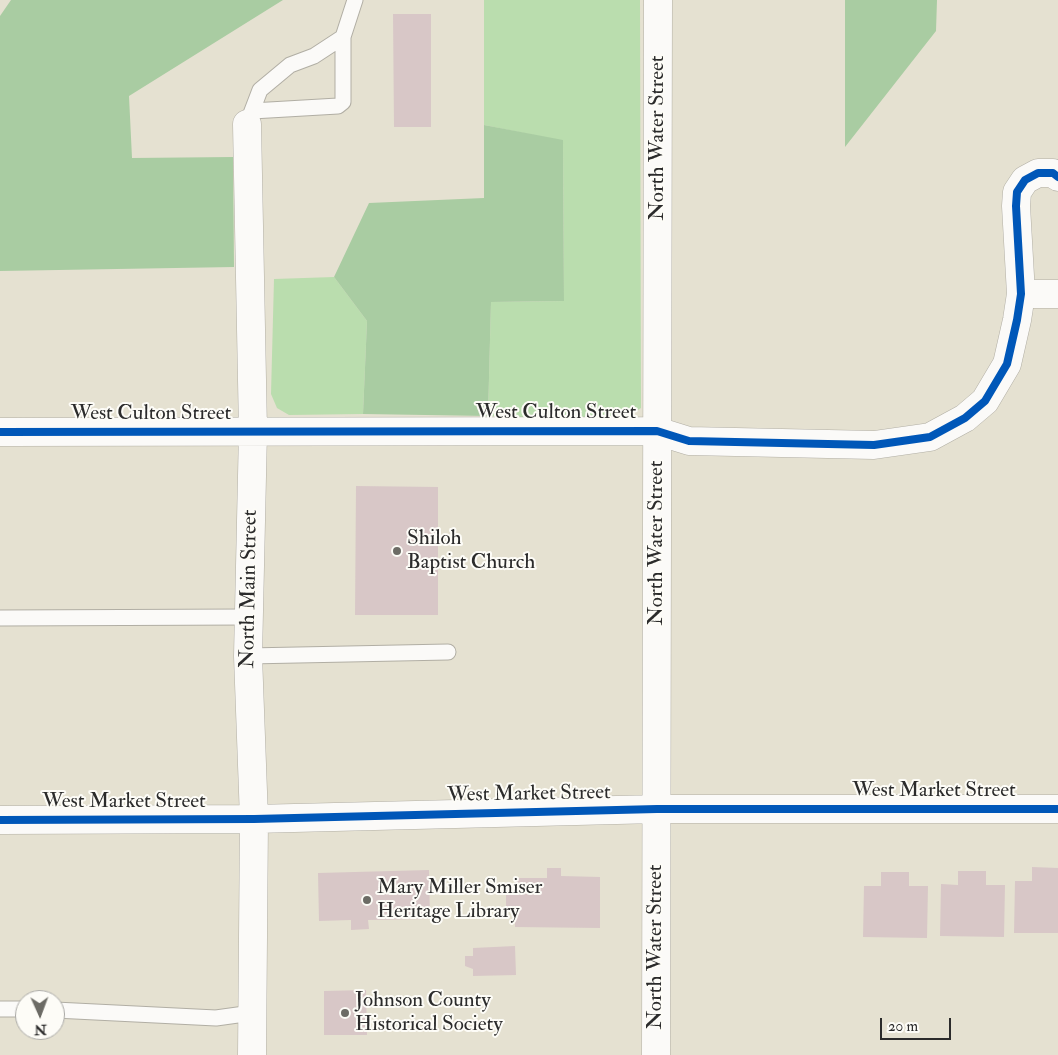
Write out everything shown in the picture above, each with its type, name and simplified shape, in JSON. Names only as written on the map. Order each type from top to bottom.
[{"type":"street","name":"North Water Street","points":[[656,1055],[658,0]]},
{"type":"street","name":"North Main Street","points":[[250,117],[253,431],[248,656],[254,819],[252,1055]]},
{"type":"street","name":"West Culton Street","points":[[0,432],[656,431],[688,441],[865,445],[930,437],[965,418],[985,401],[1007,364],[1021,294],[1016,206],[1017,192],[1025,180],[1038,173],[1053,173],[1058,177]]},
{"type":"street","points":[[1021,294],[1058,294]]},
{"type":"street","name":"West Market Street","points":[[0,820],[254,819],[657,809],[1058,809]]},
{"type":"lane","points":[[343,37],[314,56],[290,65],[260,90],[250,117],[338,106],[343,102],[343,37],[355,0]]},
{"type":"lane","points":[[0,618],[248,617]]},
{"type":"lane","points":[[248,656],[448,652]]},
{"type":"lane","points":[[0,1008],[15,1009]]},
{"type":"lane","points":[[65,1010],[216,1018],[252,1014]]},
{"type":"green space","points":[[11,0],[283,0],[129,96],[132,158],[233,157],[234,267],[0,271],[0,16]]},
{"type":"green space","points":[[484,0],[640,0],[641,408],[628,416],[610,420],[488,416],[491,302],[564,301],[563,141],[484,125]]},
{"type":"green space","points":[[845,0],[937,0],[936,31],[845,147]]},
{"type":"green space","points":[[484,125],[563,140],[564,301],[491,302],[488,416],[363,414],[367,321],[334,277],[369,203],[484,198]]},
{"type":"green space","points":[[334,277],[367,321],[363,414],[289,415],[277,408],[271,394],[274,279]]},
{"type":"building","points":[[393,14],[431,14],[431,127],[394,127]]},
{"type":"building","name":"Shiloh Baptist Church","points":[[356,486],[438,487],[438,615],[355,615]]},
{"type":"building","points":[[1032,867],[1058,868],[1058,933],[1014,933],[1015,881],[1032,881]]},
{"type":"building","points":[[547,868],[561,868],[561,876],[600,877],[600,928],[515,927],[515,907],[506,907],[506,894],[515,894],[515,878],[547,878]]},
{"type":"building","points":[[429,870],[430,919],[368,920],[369,929],[351,930],[351,920],[319,921],[318,873]]},
{"type":"building","points":[[958,871],[986,871],[986,885],[1005,885],[1004,937],[940,936],[941,884],[958,885]]},
{"type":"building","points":[[881,872],[909,872],[909,886],[928,886],[927,938],[863,937],[864,886],[881,886]]},
{"type":"building","points":[[515,946],[516,975],[473,976],[473,969],[465,966],[465,956],[473,956],[473,948]]},
{"type":"building","name":"Johnson County Historical Society","points":[[366,990],[367,1035],[324,1035],[324,991]]},
{"type":"cycle path","points":[[0,432],[657,431],[689,441],[874,445],[930,437],[965,418],[985,401],[1007,364],[1021,294],[1016,206],[1017,192],[1025,180],[1038,173],[1053,173],[1058,177]]},
{"type":"cycle path","points":[[0,820],[254,819],[657,809],[1058,809]]},
{"type":"place","name":"Shiloh Baptist Church","points":[[397,551]]},
{"type":"place","name":"Mary Miller Smiser Heritage Library","points":[[367,900]]},
{"type":"place","name":"Johnson County Historical Society","points":[[345,1013]]}]
